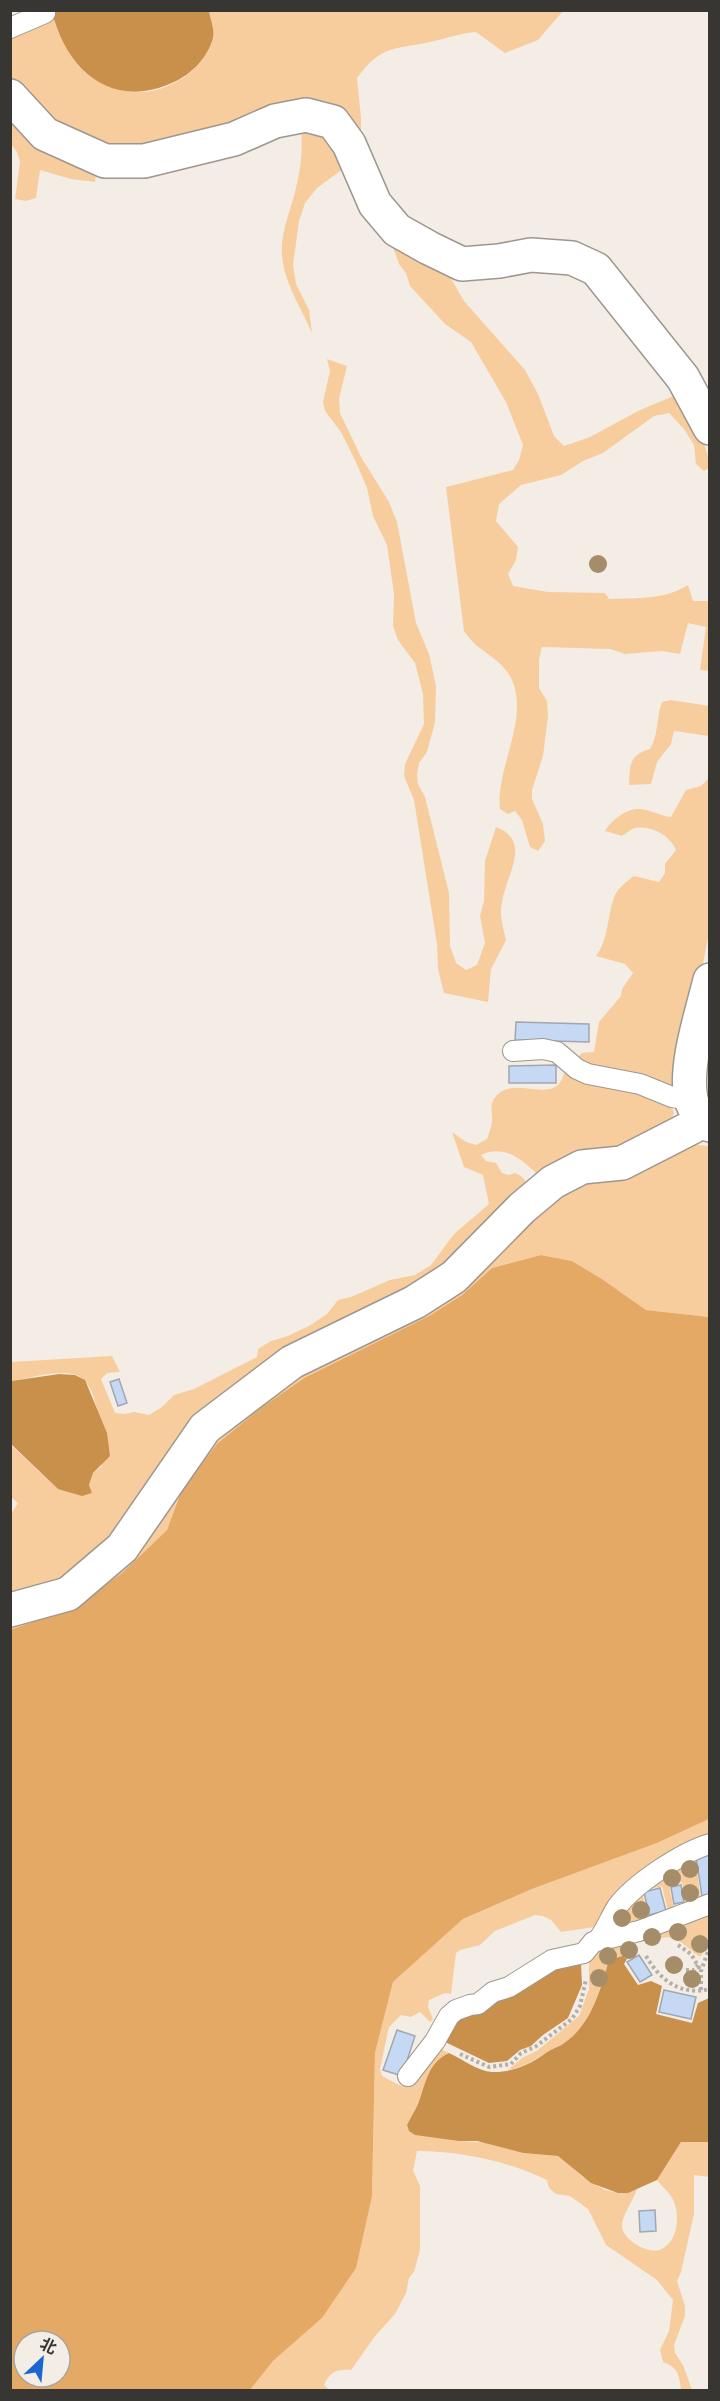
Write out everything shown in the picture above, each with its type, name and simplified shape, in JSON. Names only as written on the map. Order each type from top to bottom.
[{"type":"street","points":[[10,96],[45,134],[105,161],[144,161],[234,139],[275,121],[306,115],[333,122],[350,144],[375,204],[397,230],[429,248],[462,264],[531,255],[572,258],[596,269],[683,378],[710,428]]},
{"type":"street","points":[[10,1610],[68,1594],[122,1548],[206,1428],[292,1362],[415,1302],[454,1277],[522,1208],[552,1182],[582,1167],[622,1162],[701,1116],[691,1069],[696,1035],[710,980]]},
{"type":"lane","points":[[10,28],[45,13]]},
{"type":"lane","points":[[513,1051],[543,1049],[557,1052],[577,1069],[598,1078],[640,1084],[679,1099],[701,1116]]},
{"type":"lane","points":[[591,1946],[617,1907],[642,1882],[696,1848],[710,1844]]},
{"type":"lane","points":[[408,2076],[456,2010],[478,2004],[493,1992],[508,1987],[552,1960],[710,1904]]},
{"type":"path","points":[[630,1934],[636,1939],[659,1976],[667,1982],[685,1989],[701,1991],[710,1989]]},
{"type":"path","points":[[675,1944],[691,1954],[698,1965],[703,1985],[701,1991]]},
{"type":"path","points":[[435,2041],[489,2067],[511,2064],[521,2053],[535,2047],[566,2024],[576,2013],[586,1980],[591,1946]]},
{"type":"path","points":[[701,1971],[710,1946]]},
{"type":"path","points":[[650,1963],[652,1955]]},
{"type":"path","points":[[686,1970],[694,1970],[698,1965]]},
{"type":"shaded area","points":[[52,11],[209,11],[213,38],[203,58],[181,79],[152,90],[131,92],[112,88],[95,80],[81,67],[68,51]]},
{"type":"shaded area","points":[[209,11],[563,11],[538,40],[505,53],[476,32],[400,47],[374,59],[357,78],[361,148],[346,118],[107,149],[65,129],[11,86],[11,36],[54,17],[59,34],[67,46],[105,82],[121,90],[135,92],[163,88],[189,73],[208,51],[213,38]]},
{"type":"shaded area","points":[[10,114],[96,174],[95,182],[71,179],[40,170],[36,198],[26,201],[15,199],[20,162],[11,144]]},
{"type":"shaded area","points":[[301,128],[323,136],[343,169],[317,188],[305,203],[299,221],[293,265],[296,284],[309,310],[312,333],[290,286],[282,256],[284,230],[300,166]]},
{"type":"shaded area","points":[[391,241],[449,275],[464,301],[525,370],[538,394],[554,436],[564,446],[590,437],[640,410],[676,395],[698,430],[706,448],[709,468],[704,471],[696,464],[694,445],[684,429],[669,413],[654,416],[603,453],[583,461],[561,475],[521,485],[499,504],[496,521],[518,547],[516,560],[508,574],[513,586],[548,592],[605,593],[609,599],[660,596],[688,585],[693,601],[709,601],[709,671],[700,670],[706,627],[688,623],[680,654],[662,651],[625,654],[610,649],[542,647],[539,659],[539,688],[547,701],[548,716],[543,756],[532,790],[532,799],[543,824],[545,841],[538,851],[530,847],[522,820],[515,811],[508,814],[500,809],[503,776],[516,723],[515,689],[505,669],[474,643],[464,631],[446,487],[513,470],[519,460],[523,445],[506,402],[471,342],[445,324],[410,286]]},
{"type":"shaded area","points":[[327,359],[347,366],[339,399],[340,413],[361,457],[389,502],[397,522],[416,623],[429,654],[436,686],[435,722],[427,752],[419,763],[418,784],[425,797],[449,893],[450,946],[456,963],[466,970],[477,965],[485,943],[480,916],[484,901],[485,861],[496,827],[507,833],[513,841],[514,860],[501,907],[506,940],[491,969],[488,1002],[444,993],[438,969],[437,944],[414,800],[404,776],[405,764],[424,724],[423,694],[415,663],[398,640],[393,626],[394,594],[387,545],[373,516],[367,488],[355,460],[341,432],[325,411],[323,402],[330,371]]},
{"type":"shaded area","points":[[671,700],[709,706],[709,736],[674,731],[671,744],[657,762],[651,784],[629,785],[632,762],[638,754],[650,749],[655,738],[662,702]]},
{"type":"shaded area","points":[[709,778],[709,932],[682,1076],[672,1089],[585,1066],[576,1059],[582,1053],[594,1052],[599,1022],[621,996],[622,989],[633,973],[625,964],[596,956],[604,939],[612,902],[622,885],[634,876],[659,882],[665,873],[665,864],[676,850],[665,836],[647,828],[635,828],[622,836],[605,831],[611,823],[627,811],[645,810],[671,817],[686,790],[701,786]]},
{"type":"shaded area","points":[[574,1072],[671,1104],[674,1113],[670,1123],[544,1181],[523,1162],[508,1153],[499,1151],[481,1155],[486,1161],[496,1163],[502,1173],[509,1175],[515,1173],[521,1176],[534,1190],[451,1270],[291,1354],[66,1586],[11,1602],[11,1514],[18,1503],[11,1497],[10,1444],[58,1489],[92,1493],[89,1485],[93,1473],[102,1466],[98,1415],[91,1390],[84,1381],[76,1375],[60,1373],[11,1381],[11,1362],[112,1356],[120,1372],[107,1373],[101,1379],[115,1413],[134,1412],[149,1415],[162,1407],[174,1395],[194,1389],[257,1357],[258,1349],[271,1341],[309,1326],[327,1314],[338,1300],[351,1297],[390,1280],[415,1275],[431,1265],[454,1234],[489,1204],[483,1175],[464,1167],[452,1132],[466,1142],[476,1145],[487,1139],[492,1122],[492,1105],[497,1095],[514,1088],[544,1090],[553,1088],[560,1083],[564,1073]]},
{"type":"shaded area","points":[[688,1144],[709,1146],[709,1317],[646,1310],[572,1261],[541,1255],[492,1268],[462,1295],[429,1316],[304,1378],[261,1408],[218,1444],[182,1488],[167,1530],[122,1573],[76,1607],[11,1630],[10,1617],[71,1600],[210,1432],[553,1191]]},
{"type":"shaded area","points":[[541,1255],[572,1261],[646,1310],[709,1317],[709,1819],[657,1843],[532,1889],[463,1919],[393,1982],[375,2053],[372,2196],[356,2268],[322,2318],[273,2361],[250,2390],[11,2390],[10,1630],[76,1607],[122,1573],[167,1530],[182,1489],[217,1444],[261,1408],[304,1378],[429,1316],[462,1295],[492,1268]]},
{"type":"shaded area","points":[[59,1374],[75,1375],[85,1380],[107,1433],[110,1456],[93,1473],[89,1485],[92,1493],[82,1496],[58,1489],[11,1444],[11,1381]]},
{"type":"shaded area","points":[[709,1819],[709,1839],[601,1926],[561,1932],[551,1920],[535,1915],[495,1931],[480,1945],[456,1953],[451,1994],[445,1993],[429,2000],[428,2007],[433,2019],[430,2022],[420,2012],[411,2017],[401,2015],[389,2027],[380,2069],[382,2076],[399,2085],[407,2086],[436,2047],[449,2053],[436,2062],[432,2068],[407,2125],[409,2131],[459,2141],[490,2143],[523,2153],[558,2156],[583,2177],[605,2190],[619,2193],[637,2189],[625,2215],[622,2229],[629,2239],[647,2250],[654,2251],[665,2247],[674,2236],[677,2222],[673,2199],[657,2180],[681,2142],[709,2142],[709,2177],[694,2175],[694,2214],[677,2281],[685,2306],[685,2316],[674,2345],[675,2353],[683,2365],[692,2390],[681,2390],[677,2373],[663,2362],[660,2350],[669,2331],[673,2300],[657,2280],[606,2245],[588,2209],[570,2196],[556,2194],[549,2188],[547,2180],[516,2167],[467,2155],[417,2151],[413,2171],[420,2186],[420,2250],[406,2293],[395,2314],[376,2335],[351,2370],[337,2371],[329,2377],[324,2385],[330,2390],[250,2390],[273,2361],[322,2318],[372,2196],[375,2053],[393,1982],[463,1919],[532,1889],[657,1843]]},
{"type":"shaded area","points":[[709,1848],[709,1853],[695,1856],[701,1901],[687,1905],[682,1882],[669,1885],[674,1909],[668,1911],[662,1886],[642,1891],[648,1920],[622,1928],[613,1927],[618,1912],[642,1886]]},
{"type":"shaded area","points":[[709,1912],[707,1941],[700,1957],[670,1937],[664,1937],[649,1945],[645,1943],[648,1935]]},
{"type":"shaded area","points":[[625,1940],[636,1951],[627,1959],[622,1956],[609,1960],[594,2005],[575,2034],[564,2043],[528,2063],[508,2070],[522,2058],[538,2050],[579,2016],[589,1989],[589,1954]]},
{"type":"shaded area","points":[[622,1956],[627,1959],[624,1964],[638,1985],[651,1981],[662,1986],[656,2014],[692,2023],[698,2003],[709,1998],[709,2142],[681,2142],[657,2180],[628,2193],[618,2193],[591,2183],[558,2156],[523,2153],[477,2141],[415,2135],[409,2131],[407,2125],[418,2104],[428,2075],[442,2057],[449,2053],[476,2067],[492,2072],[512,2070],[532,2062],[576,2033],[594,2004],[609,1960]]},
{"type":"shaded area","points":[[556,1962],[581,1963],[582,1985],[568,2018],[531,2046],[520,2050],[507,2061],[489,2063],[445,2042],[444,2028]]},
{"type":"building","points":[[516,1022],[589,1024],[589,1042],[515,1040]]},
{"type":"building","points":[[556,1065],[556,1083],[509,1083],[509,1066]]},
{"type":"building","points":[[119,1379],[127,1403],[118,1406],[110,1382]]},
{"type":"building","points":[[710,1855],[710,1895],[702,1896],[696,1857]]},
{"type":"building","points":[[681,1885],[684,1902],[674,1904],[671,1887]]},
{"type":"building","points":[[660,1888],[666,1911],[649,1915],[644,1892]]},
{"type":"building","points":[[639,1955],[652,1975],[640,1982],[627,1962]]},
{"type":"building","points":[[664,1990],[696,1997],[691,2019],[659,2012]]},
{"type":"building","points":[[397,2030],[415,2036],[402,2076],[383,2070]]},
{"type":"building","points":[[655,2210],[656,2231],[640,2232],[639,2211]]}]
